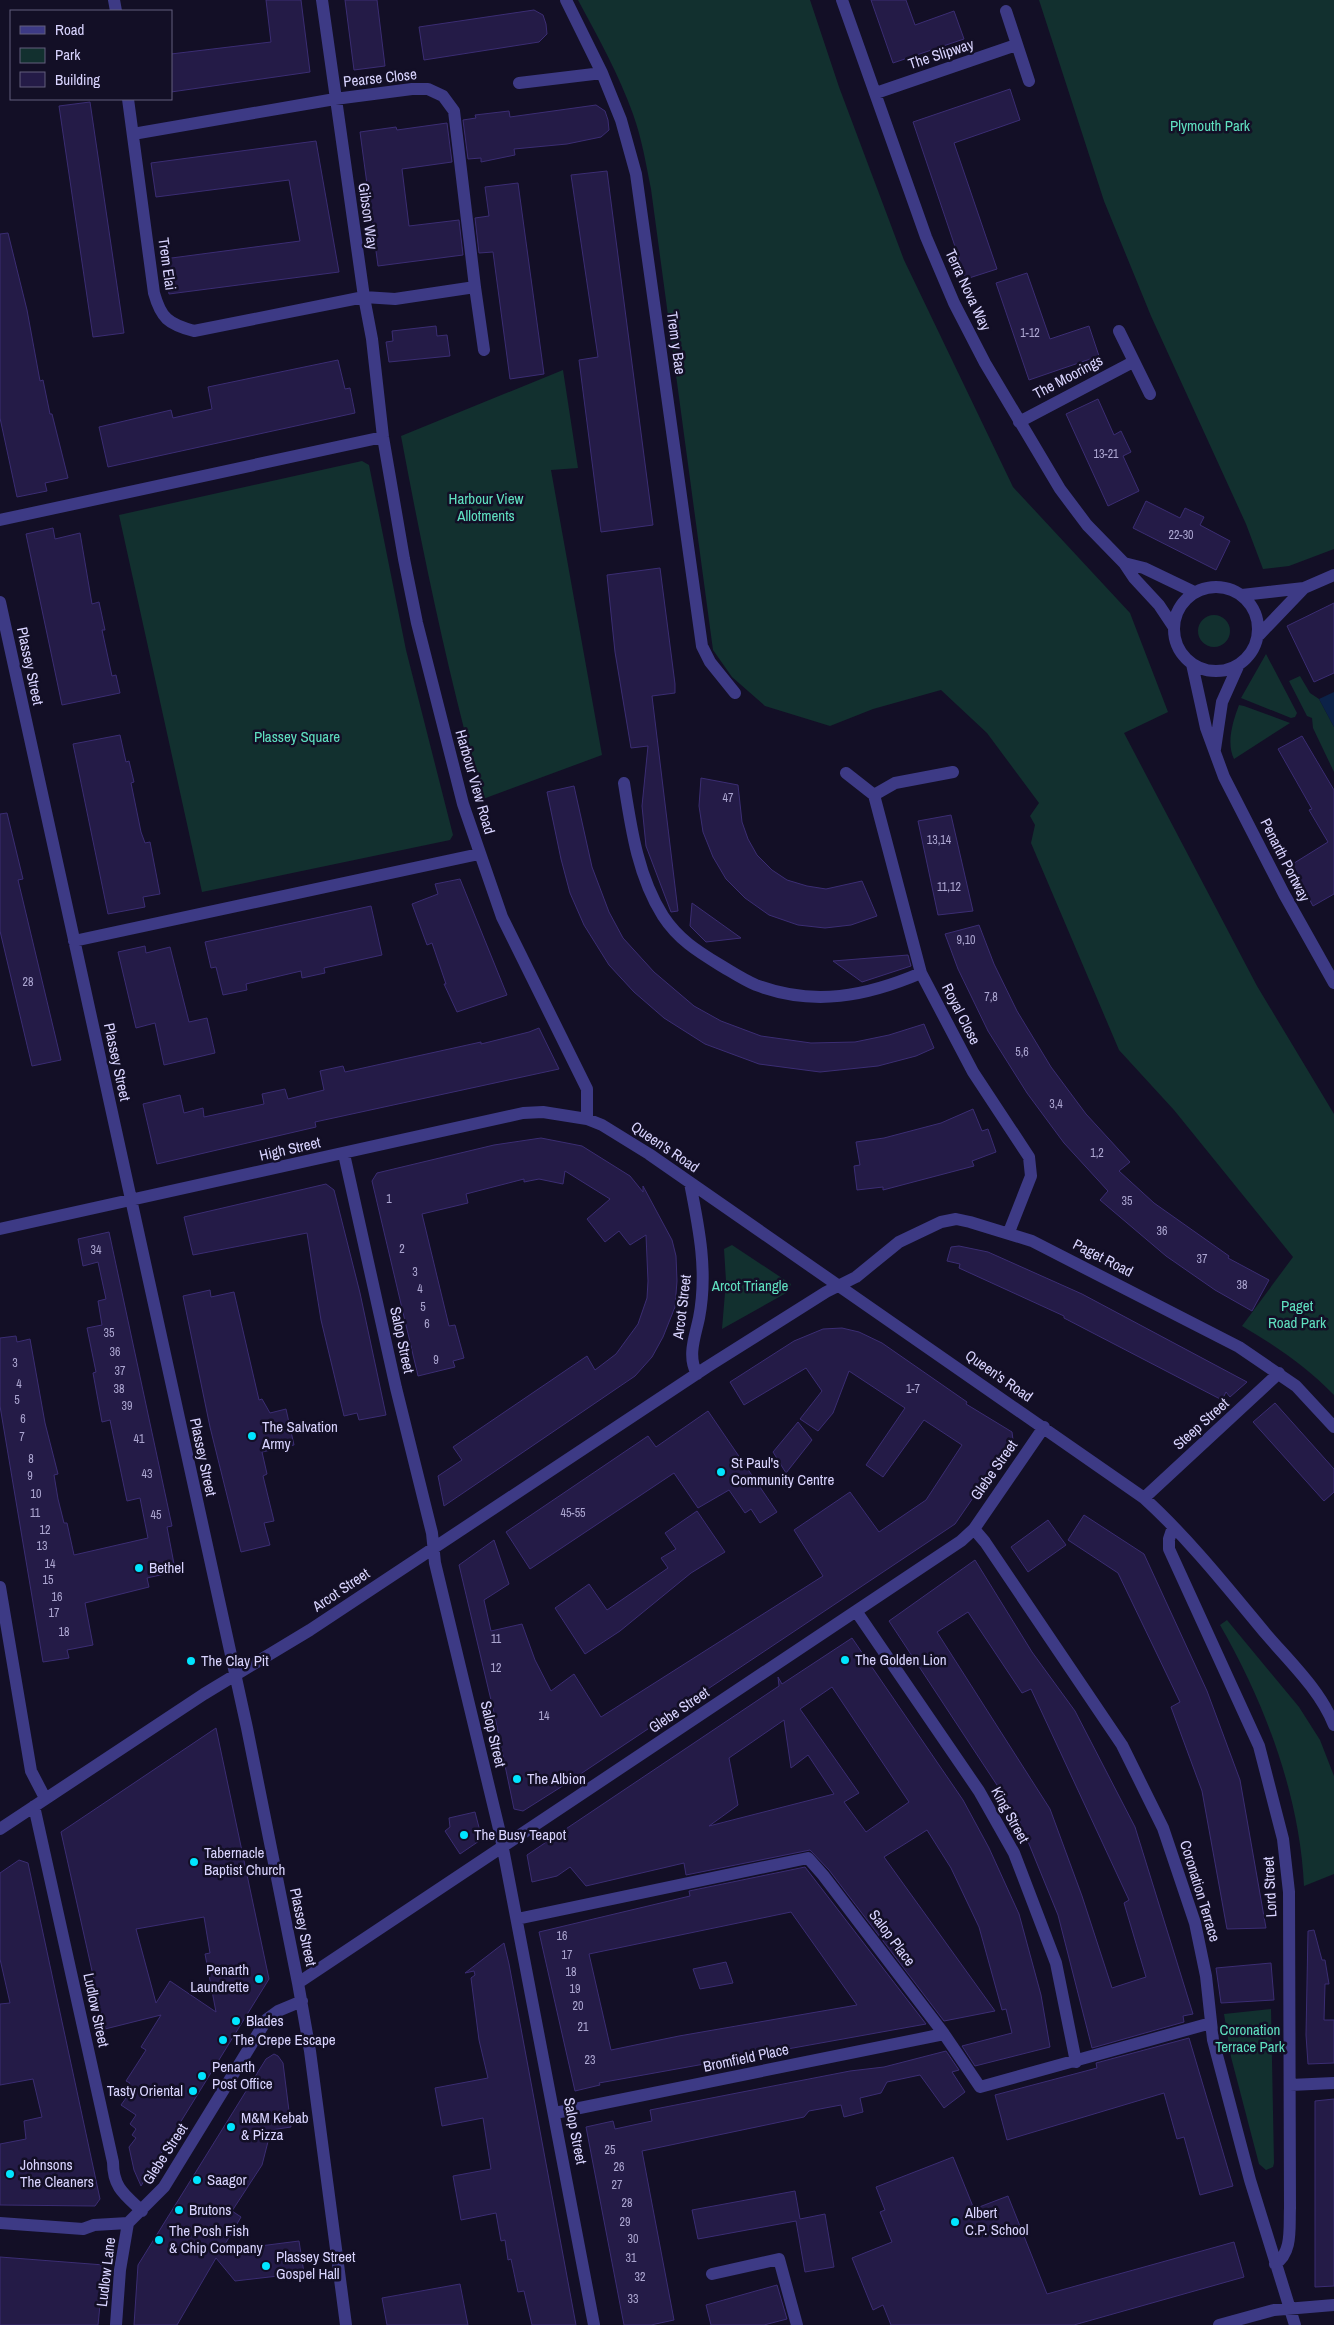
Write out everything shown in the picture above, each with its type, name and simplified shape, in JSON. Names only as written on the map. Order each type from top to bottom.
[{"type":"street","name":"Gibson Way","points":[[322,0],[364,297],[372,339],[383,436]]},
{"type":"street","name":"Trem y Bae","points":[[566,0],[602,73],[621,120],[639,192],[702,646],[710,662],[735,693]]},
{"type":"street","name":"Terra Nova Way","points":[[842,0],[926,237],[950,295],[1019,422],[1074,508],[1124,563],[1134,578],[1159,605],[1173,626]]},
{"type":"street","points":[[1006,11],[1029,81]]},
{"type":"street","name":"The Slipway","points":[[876,93],[981,59],[1016,45]]},
{"type":"street","points":[[519,83],[602,73]]},
{"type":"street","name":"Pearse Close","points":[[133,134],[335,99],[428,89],[443,96],[454,111],[484,350]]},
{"type":"street","name":"Trem Elai","points":[[128,100],[154,293],[158,308],[166,319],[178,327],[194,331],[364,297]]},
{"type":"street","points":[[364,297],[395,299],[475,288]]},
{"type":"street","points":[[1119,331],[1150,394]]},
{"type":"street","name":"The Moorings","points":[[1019,422],[1133,362]]},
{"type":"street","points":[[0,520],[383,436]]},
{"type":"street","name":"Harbour View Road","points":[[383,436],[417,623],[463,804],[502,917],[587,1089],[586,1119]]},
{"type":"street","points":[[1124,563],[1144,568],[1194,592]]},
{"type":"street","points":[[1242,594],[1280,592],[1304,588],[1334,575]]},
{"type":"street","points":[[1259,635],[1257,616],[1242,594],[1230,588],[1216,586],[1194,592],[1182,604],[1176,614],[1173,626],[1178,647],[1192,664],[1216,671],[1228,669],[1240,664],[1248,656],[1259,635],[1304,588]]},
{"type":"street","name":"Plassey Street","points":[[0,602],[234,1675],[302,2001],[346,2325]]},
{"type":"street","name":"Penarth Portway","points":[[1192,664],[1206,728],[1224,777],[1284,894],[1334,983]]},
{"type":"street","name":"Penarth Portway","points":[[1214,750],[1222,702],[1240,664]]},
{"type":"street","points":[[846,773],[874,795],[894,783],[953,772]]},
{"type":"street","points":[[624,783],[630,822],[651,892],[663,915],[678,936],[696,951],[756,985],[796,995],[842,998],[892,985],[921,972]]},
{"type":"street","name":"Royal Close","points":[[874,795],[921,972],[973,1072],[1029,1157],[1030,1176],[1009,1232]]},
{"type":"street","points":[[74,941],[479,854]]},
{"type":"street","name":"High Street","points":[[0,1229],[131,1202],[523,1113],[543,1112],[586,1119]]},
{"type":"street","name":"Queen's Road","points":[[586,1119],[616,1133],[690,1183],[1144,1498],[1173,1527],[1312,1687],[1329,1712],[1334,1725]]},
{"type":"street","name":"Salop Street","points":[[344,1154],[399,1398],[432,1533],[435,1563],[502,1848],[555,2113],[594,2325]]},
{"type":"street","name":"Arcot Street","points":[[690,1183],[699,1231],[704,1274],[699,1315],[690,1362],[697,1374]]},
{"type":"street","name":"Paget Road","points":[[840,1286],[900,1242],[941,1222],[956,1219],[1009,1232],[1062,1255],[1239,1347],[1279,1373],[1304,1394],[1334,1427]]},
{"type":"street","name":"Arcot Street","points":[[0,1829],[234,1675],[302,1635],[697,1374],[826,1292],[840,1286]]},
{"type":"street","name":"Steep Street","points":[[1144,1498],[1279,1373]]},
{"type":"street","name":"Glebe Street","points":[[298,1983],[960,1541],[974,1529],[1044,1427]]},
{"type":"street","name":"Lord Street","points":[[1173,1527],[1169,1539],[1169,1549],[1258,1746],[1283,1839],[1289,1892],[1290,2208],[1287,2251],[1282,2260],[1275,2264]]},
{"type":"street","name":"Coronation Terrace","points":[[974,1529],[985,1542],[1122,1745],[1163,1828],[1196,1923],[1203,1958],[1213,2040],[1275,2264],[1295,2325]]},
{"type":"street","name":"Ludlow Street","points":[[0,1587],[30,1771],[40,1802],[113,2162],[113,2177],[120,2189],[142,2212]]},
{"type":"street","name":"King Street","points":[[856,1611],[979,1791],[1014,1853],[1056,1962],[1076,2062]]},
{"type":"street","name":"Salop Place","points":[[517,1919],[808,1858],[944,2034],[980,2087],[1076,2062],[1211,2023]]},
{"type":"street","name":"Glebe Street","points":[[128,2223],[142,2212],[164,2187],[268,2019],[278,2011],[302,2001]]},
{"type":"street","name":"Bromfield Place","points":[[555,2113],[944,2034]]},
{"type":"street","points":[[1290,2085],[1334,2083]]},
{"type":"street","points":[[0,2223],[83,2228],[94,2225],[128,2223]]},
{"type":"street","name":"Ludlow Lane","points":[[116,2325],[120,2270],[128,2223]]},
{"type":"street","points":[[712,2274],[779,2259],[797,2325]]},
{"type":"street","points":[[1219,2325],[1288,2308],[1334,2305]]},
{"type":"green space","name":"Paget Road Park","points":[[578,0],[810,0],[839,87],[904,260],[1013,487],[1130,613],[1168,712],[1124,733],[1257,986],[1334,1114],[1334,1395],[1290,1357],[1242,1326],[1293,1257],[1174,1110],[1119,1050],[1031,843],[1035,825],[1030,816],[1039,803],[987,733],[941,690],[873,709],[830,726],[765,706],[732,677],[713,650],[651,189],[633,114],[608,56]]},
{"type":"green space","name":"Plymouth Park","points":[[1039,0],[1334,0],[1334,549],[1289,566],[1263,569],[1246,524],[1151,316],[1104,201]]},
{"type":"green space","name":"Harbour View Allotments","points":[[563,370],[578,468],[551,470],[602,755],[483,799],[438,619],[401,436]]},
{"type":"green space","name":"Plassey Square","points":[[362,461],[369,465],[406,650],[453,835],[450,840],[202,892],[119,515]]},
{"type":"green space","points":[[1214,615],[1226,619],[1230,631],[1226,643],[1214,647],[1202,643],[1198,631],[1202,619]]},
{"type":"green space","points":[[1266,654],[1297,713],[1295,717],[1291,718],[1241,698]]},
{"type":"green space","points":[[1300,676],[1310,693],[1319,699],[1334,727],[1334,772],[1313,728],[1312,718],[1307,716],[1289,681]]},
{"type":"green space","points":[[1239,705],[1290,723],[1234,759],[1230,739]]},
{"type":"green space","name":"Arcot Triangle","points":[[732,1245],[791,1284],[788,1292],[722,1329],[726,1281],[724,1249]]},
{"type":"green space","points":[[1227,1620],[1299,1707],[1320,1740],[1334,1776],[1334,1874],[1304,1886],[1296,1818],[1288,1784],[1252,1686],[1220,1625]]},
{"type":"green space","name":"Coronation Terrace Park","points":[[1271,2009],[1274,2163],[1273,2167],[1266,2170],[1259,2164],[1231,2057],[1224,2014]]},
{"type":"water","points":[[1334,692],[1334,727],[1319,699]]},
{"type":"building","points":[[266,0],[301,0],[310,72],[172,92],[172,54],[271,42]]},
{"type":"building","points":[[345,0],[377,0],[385,66],[354,70]]},
{"type":"building","points":[[871,0],[906,0],[915,25],[954,11],[964,39],[893,63]]},
{"type":"building","points":[[534,10],[543,15],[546,24],[547,34],[539,42],[424,60],[419,27]]},
{"type":"building","points":[[1010,89],[1020,120],[954,143],[997,269],[966,279],[913,122]]},
{"type":"building","points":[[90,102],[124,333],[93,337],[59,106]]},
{"type":"building","points":[[596,105],[605,111],[608,120],[609,130],[601,137],[567,144],[514,149],[515,155],[481,162],[481,158],[468,159],[463,120],[476,118],[475,115],[509,111],[510,117]]},
{"type":"building","points":[[447,123],[452,162],[402,169],[409,226],[459,220],[463,255],[378,266],[360,132],[396,127],[397,130]]},
{"type":"building","points":[[316,141],[339,272],[169,294],[164,259],[300,241],[289,180],[156,197],[151,163]]},
{"type":"building","points":[[607,171],[653,525],[601,532],[579,360],[598,357],[571,175]]},
{"type":"building","points":[[518,183],[544,374],[510,379],[493,252],[479,253],[475,218],[489,216],[485,187]]},
{"type":"building","points":[[8,233],[27,310],[40,381],[43,380],[50,414],[52,414],[68,478],[45,483],[47,491],[17,497],[0,418],[0,234]]},
{"type":"building","points":[[1027,273],[1050,339],[1089,326],[1099,356],[1029,380],[996,283]]},
{"type":"building","points":[[436,326],[437,336],[447,335],[450,356],[389,362],[386,342],[393,341],[392,331]]},
{"type":"building","points":[[338,360],[345,389],[350,388],[355,413],[108,467],[99,427],[171,410],[173,418],[212,409],[208,387]]},
{"type":"building","points":[[1098,399],[1114,435],[1121,431],[1131,452],[1123,456],[1139,491],[1108,506],[1066,414]]},
{"type":"building","points":[[1146,501],[1180,518],[1185,508],[1204,517],[1200,525],[1230,541],[1216,570],[1133,528]]},
{"type":"building","points":[[53,528],[55,539],[80,533],[92,604],[99,602],[105,630],[102,630],[112,676],[116,675],[120,693],[62,705],[26,534]]},
{"type":"building","points":[[660,568],[675,693],[652,696],[678,911],[671,912],[646,846],[642,806],[648,746],[631,748],[615,652],[607,575]]},
{"type":"building","points":[[1334,603],[1334,673],[1314,682],[1287,626]]},
{"type":"building","points":[[120,735],[126,762],[129,761],[134,782],[131,783],[141,832],[145,843],[150,842],[160,894],[143,897],[145,907],[108,914],[73,744]]},
{"type":"building","points":[[1302,736],[1334,790],[1334,894],[1313,906],[1291,865],[1328,842],[1309,810],[1312,809],[1278,749]]},
{"type":"building","points":[[701,778],[738,785],[742,822],[748,839],[757,855],[772,870],[787,880],[826,889],[862,881],[877,916],[851,925],[825,928],[798,925],[769,915],[745,898],[726,879],[713,857],[703,832],[699,806]]},
{"type":"building","points":[[574,786],[592,867],[609,912],[623,938],[654,972],[694,1006],[721,1021],[761,1036],[811,1043],[855,1042],[889,1035],[924,1024],[934,1048],[916,1056],[878,1066],[820,1072],[759,1064],[705,1044],[664,1018],[634,992],[609,965],[584,925],[570,893],[547,792]]},
{"type":"building","points":[[7,813],[23,879],[18,880],[61,1060],[32,1066],[0,931],[0,814]]},
{"type":"building","points":[[951,815],[973,911],[938,915],[918,821]]},
{"type":"building","points":[[460,879],[507,995],[457,1012],[444,984],[446,984],[432,943],[427,945],[412,904],[438,894],[435,884]]},
{"type":"building","points":[[692,903],[741,938],[706,942],[690,926]]},
{"type":"building","points":[[371,906],[382,955],[324,968],[325,973],[302,978],[301,971],[246,984],[247,990],[223,995],[216,967],[211,968],[205,942]]},
{"type":"building","points":[[979,925],[994,964],[1017,1011],[1051,1067],[1086,1114],[1130,1162],[1119,1171],[1154,1203],[1229,1256],[1228,1258],[1269,1280],[1252,1311],[1215,1290],[1166,1256],[1100,1200],[1108,1191],[1064,1143],[1027,1093],[988,1031],[958,969],[945,934]]},
{"type":"building","points":[[145,946],[146,953],[170,947],[189,1022],[207,1018],[215,1053],[164,1065],[155,1023],[136,1028],[118,952]]},
{"type":"building","points":[[908,955],[911,966],[862,982],[833,961]]},
{"type":"building","points":[[539,1028],[559,1069],[315,1122],[316,1127],[157,1164],[143,1104],[180,1095],[184,1113],[203,1108],[204,1117],[264,1104],[262,1094],[285,1089],[288,1099],[324,1090],[320,1071],[343,1066],[345,1072],[481,1042],[481,1044]]},
{"type":"building","points":[[973,1109],[982,1131],[988,1129],[996,1152],[972,1161],[974,1166],[883,1190],[883,1187],[857,1190],[854,1166],[860,1165],[856,1142],[884,1138],[941,1123]]},
{"type":"building","points":[[541,1138],[582,1146],[630,1176],[643,1192],[643,1186],[672,1240],[676,1256],[675,1307],[663,1337],[652,1357],[635,1376],[444,1506],[438,1476],[462,1460],[453,1447],[587,1356],[595,1370],[616,1354],[638,1324],[647,1298],[646,1235],[630,1245],[619,1231],[605,1242],[587,1219],[610,1199],[565,1171],[563,1184],[539,1179],[524,1182],[524,1179],[466,1194],[468,1203],[422,1214],[449,1326],[455,1325],[464,1358],[453,1361],[455,1367],[418,1376],[372,1181],[377,1173],[494,1145]]},
{"type":"building","points":[[326,1184],[334,1190],[360,1293],[386,1415],[359,1420],[357,1413],[344,1416],[321,1320],[307,1233],[193,1255],[184,1217]]},
{"type":"building","points":[[109,1232],[172,1526],[167,1527],[174,1572],[147,1578],[149,1587],[85,1603],[93,1645],[67,1650],[69,1658],[43,1662],[0,1406],[0,1338],[16,1336],[17,1342],[30,1339],[45,1423],[58,1474],[54,1475],[58,1499],[64,1523],[67,1523],[74,1555],[148,1538],[140,1498],[127,1501],[110,1420],[102,1422],[93,1373],[96,1372],[87,1328],[102,1325],[98,1301],[106,1299],[98,1262],[83,1266],[78,1239]]},
{"type":"building","points":[[959,1246],[988,1252],[1082,1294],[1247,1382],[1230,1397],[1226,1392],[1222,1400],[1064,1318],[1064,1316],[959,1268],[960,1264],[947,1261],[951,1247]]},
{"type":"building","points":[[210,1290],[211,1297],[234,1292],[259,1400],[262,1399],[270,1413],[286,1409],[294,1445],[262,1452],[267,1474],[263,1476],[274,1521],[264,1523],[270,1545],[241,1552],[210,1427],[183,1296]]},
{"type":"building","points":[[842,1328],[859,1332],[882,1343],[967,1402],[966,1404],[1012,1432],[1013,1440],[955,1524],[561,1787],[523,1811],[514,1809],[495,1717],[459,1565],[494,1540],[509,1584],[484,1600],[491,1631],[522,1624],[535,1660],[551,1691],[574,1674],[601,1717],[823,1576],[794,1530],[850,1492],[879,1532],[926,1500],[962,1445],[924,1420],[883,1477],[866,1465],[905,1408],[849,1371],[833,1413],[818,1431],[800,1419],[822,1391],[806,1368],[744,1405],[730,1382],[794,1341],[823,1329]]},
{"type":"building","points":[[1275,1403],[1334,1469],[1334,1492],[1324,1501],[1253,1422]]},
{"type":"building","points":[[708,1411],[777,1512],[760,1523],[751,1509],[745,1513],[729,1490],[698,1508],[674,1473],[530,1569],[506,1532],[648,1436],[656,1447]]},
{"type":"building","points":[[798,1422],[812,1440],[786,1473],[773,1452]]},
{"type":"building","points":[[697,1511],[725,1552],[691,1573],[620,1631],[585,1654],[555,1608],[589,1584],[607,1610],[668,1568],[661,1558],[676,1549],[665,1533]]},
{"type":"building","points":[[1084,1515],[1144,1554],[1207,1691],[1240,1780],[1266,1928],[1227,1929],[1202,1791],[1171,1707],[1180,1702],[1118,1573],[1068,1540]]},
{"type":"building","points":[[1048,1520],[1066,1545],[1028,1572],[1011,1547]]},
{"type":"building","points":[[975,1560],[1032,1652],[1075,1711],[1135,1827],[1193,2014],[1183,2016],[1184,2022],[1092,2048],[1058,1915],[1018,1817],[889,1621]],"holes":[[[968,1612],[1022,1693],[1031,1689],[1129,1900],[1124,1903],[1146,1977],[1112,1988],[1082,1896],[1050,1809],[937,1632]]]},
{"type":"building","points":[[852,1638],[963,1800],[989,1848],[1019,1914],[1041,1995],[1050,2047],[975,2066],[962,2046],[1012,2033],[1006,2009],[1002,2010],[979,1927],[951,1868],[927,1830],[884,1857],[995,2011],[944,2021],[829,1870],[810,1850],[686,1875],[684,1863],[586,1886],[570,1867],[557,1876],[532,1882],[527,1855],[779,1686],[778,1677],[782,1684]],"holes":[[[832,1687],[909,1802],[866,1832],[844,1802],[859,1793],[800,1709]],[[784,1720],[791,1768],[808,1755],[834,1794],[709,1826],[738,1805],[729,1758]]]},
{"type":"building","points":[[216,1728],[269,1979],[141,2186],[134,2170],[129,2147],[136,2138],[132,2135],[136,2129],[130,2124],[136,2115],[121,2105],[131,2091],[127,2087],[130,2083],[126,2081],[146,2050],[141,2047],[161,2015],[105,2029],[61,1832]],"holes":[[[204,1917],[210,1953],[205,1954],[216,2012],[170,1981],[156,2003],[136,1929]]]},
{"type":"building","name":"The Busy Teapot","points":[[475,1812],[482,1839],[460,1854],[445,1831],[450,1827],[449,1818]]},
{"type":"building","points":[[19,1860],[28,1863],[100,2199],[95,2206],[0,2205],[0,2144],[26,2139],[24,2121],[42,2117],[33,2079],[0,2085],[0,2004],[10,2003],[0,1959],[0,1873]]},
{"type":"building","points":[[805,1867],[926,2024],[599,2083],[600,2085],[575,2091],[539,1932],[690,1896],[689,1891]],"holes":[[[791,1912],[857,2005],[679,2036],[611,2050],[589,1954]]]},
{"type":"building","points":[[1314,1930],[1322,1960],[1325,1960],[1329,1984],[1325,1984],[1324,2020],[1334,2020],[1334,2063],[1308,2064],[1306,2035],[1308,1931]]},
{"type":"building","points":[[504,1943],[576,2325],[532,2325],[524,2291],[518,2292],[511,2259],[508,2260],[505,2240],[501,2241],[496,2213],[461,2220],[453,2176],[491,2169],[483,2118],[442,2126],[435,2088],[488,2078],[479,2040],[471,1978],[475,1975],[474,1971],[465,1973]]},
{"type":"building","points":[[726,1962],[733,1983],[700,1989],[693,1969]]},
{"type":"building","points":[[1271,1963],[1274,2000],[1221,2003],[1216,1968]]},
{"type":"building","points":[[1189,2038],[1233,2186],[1200,2195],[1184,2137],[1177,2139],[1164,2093],[1007,2140],[995,2095],[1097,2068],[1096,2063]]},
{"type":"building","points":[[946,2051],[959,2070],[952,2072],[965,2092],[944,2108],[920,2075],[887,2082],[881,2093],[860,2098],[863,2112],[844,2117],[841,2105],[809,2111],[804,2117],[642,2151],[674,2320],[651,2325],[624,2325],[586,2127],[613,2121],[615,2129],[652,2121],[650,2110],[850,2071],[884,2067]]},
{"type":"building","points":[[274,2054],[283,2063],[291,2127],[271,2130],[262,2165],[232,2211],[241,2217],[221,2251],[299,2241],[304,2273],[235,2281],[216,2258],[177,2325],[134,2325],[138,2265],[266,2059]]},
{"type":"building","points":[[1334,2099],[1334,2286],[1315,2287],[1315,2101]]},
{"type":"building","points":[[953,2157],[974,2209],[1008,2196],[1047,2294],[1234,2242],[1244,2277],[1074,2325],[891,2325],[883,2305],[873,2310],[852,2258],[892,2242],[880,2212],[885,2210],[876,2187]]},
{"type":"building","points":[[795,2191],[800,2219],[825,2214],[834,2267],[805,2272],[796,2221],[698,2239],[692,2210]]},
{"type":"building","points":[[0,2257],[104,2265],[98,2325],[0,2325]]},
{"type":"building","points":[[460,2284],[468,2325],[387,2325],[382,2298]]},
{"type":"building","points":[[777,2285],[787,2319],[764,2325],[711,2325],[706,2305]]},
{"type":"place","name":"The Salvation Army","points":[[252,1436]]},
{"type":"place","name":"St Paul's Community Centre","points":[[721,1472]]},
{"type":"place","name":"Bethel","points":[[139,1568]]},
{"type":"place","name":"The Golden Lion","points":[[845,1660]]},
{"type":"place","name":"The Clay Pit","points":[[191,1661]]},
{"type":"place","name":"The Albion","points":[[517,1779]]},
{"type":"place","name":"The Busy Teapot","points":[[464,1835]]},
{"type":"place","name":"Tabernacle Baptist Church","points":[[194,1862]]},
{"type":"place","name":"Penarth Laundrette","points":[[259,1979]]},
{"type":"place","name":"Blades","points":[[236,2021]]},
{"type":"place","name":"The Crepe Escape","points":[[223,2040]]},
{"type":"place","name":"Penarth Post Office","points":[[202,2076]]},
{"type":"place","name":"Tasty Oriental","points":[[193,2091]]},
{"type":"place","name":"M&M Kebab & Pizza","points":[[231,2127]]},
{"type":"place","name":"Johnsons The Cleaners","points":[[10,2174]]},
{"type":"place","name":"Saagor","points":[[197,2180]]},
{"type":"place","name":"Brutons","points":[[179,2210]]},
{"type":"place","name":"Albert C.P. School","points":[[955,2222]]},
{"type":"place","name":"The Posh Fish & Chip Company","points":[[159,2240]]},
{"type":"place","name":"Plassey Street Gospel Hall","points":[[266,2266]]}]
